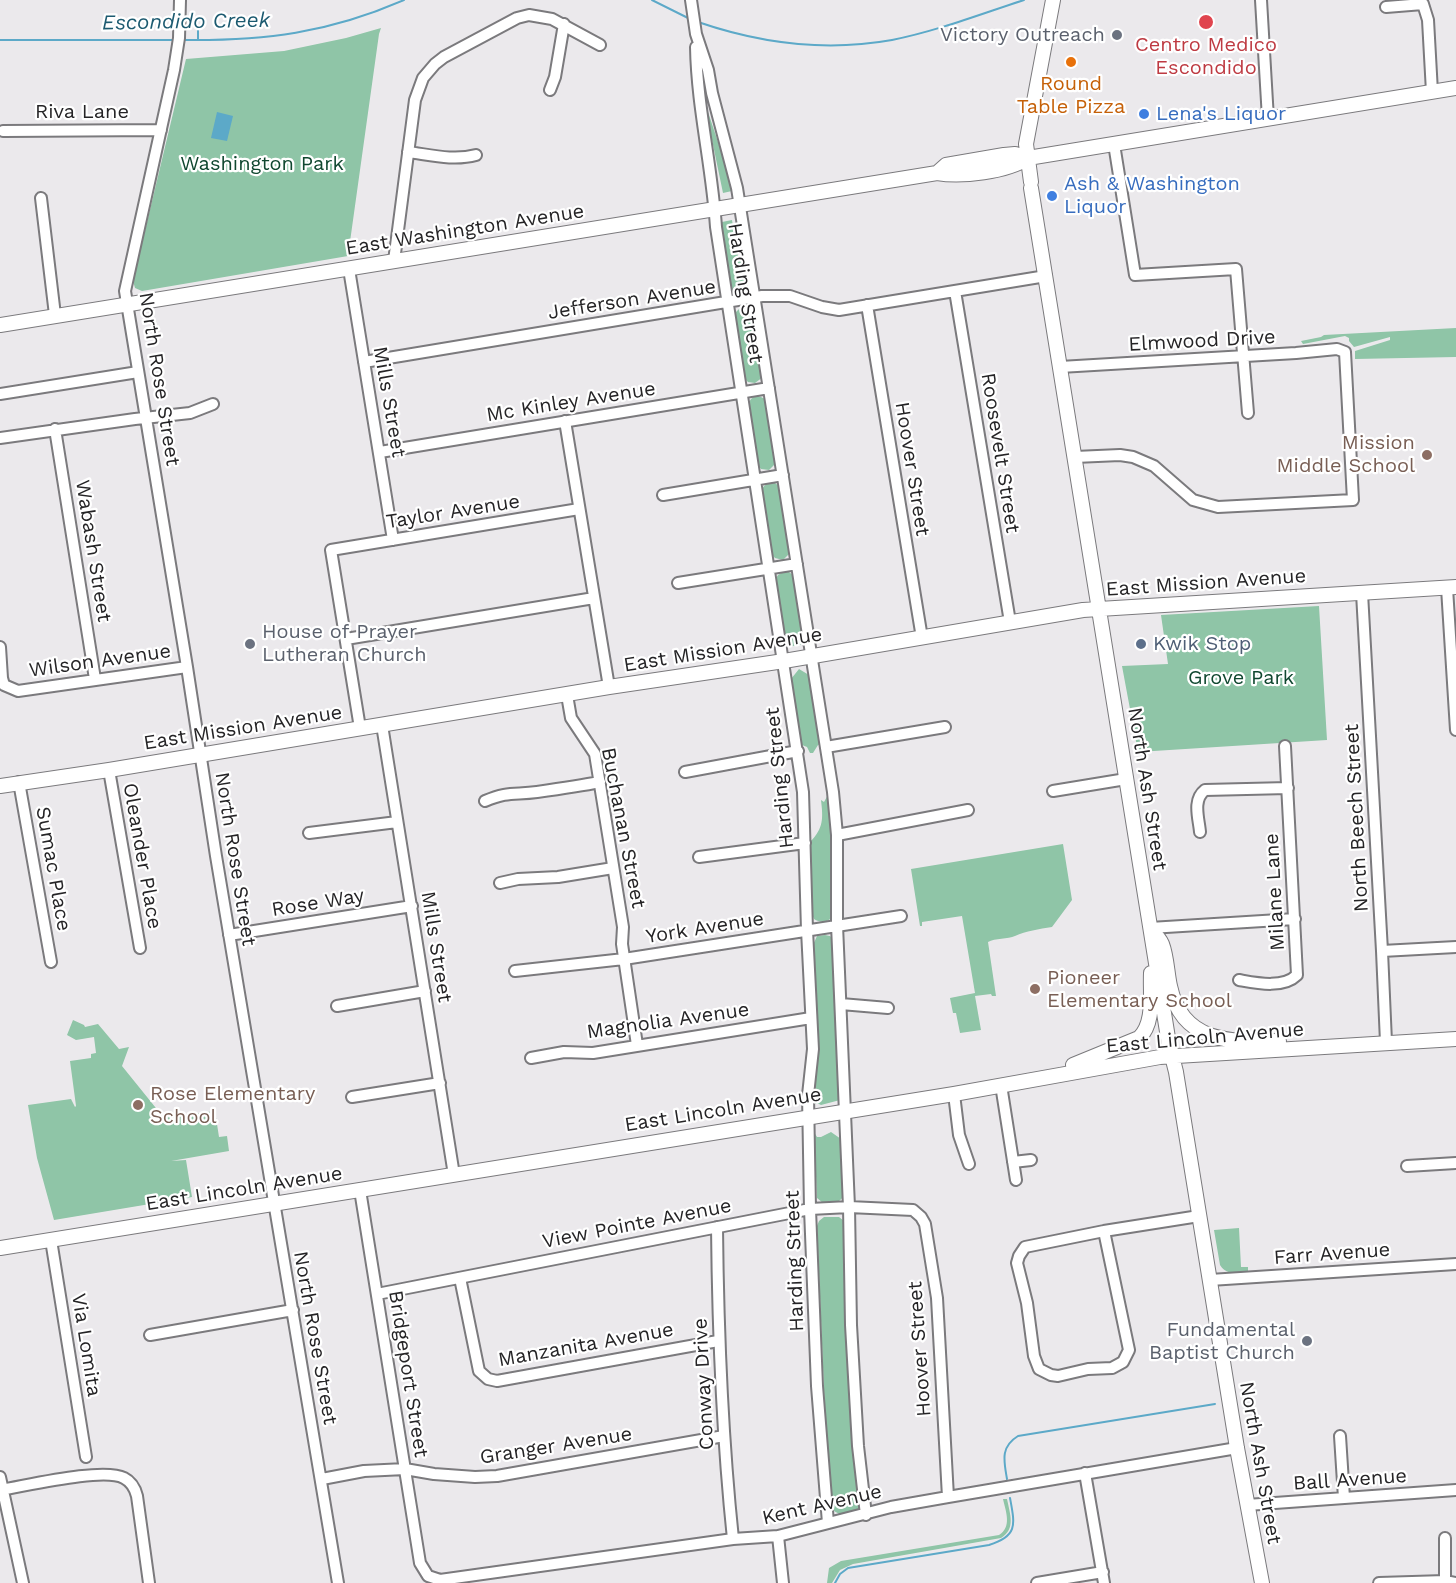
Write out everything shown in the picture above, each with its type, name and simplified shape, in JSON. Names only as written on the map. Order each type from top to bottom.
[{"type":"main road","name":"North Ash Street","points":[[1052,3],[1026,144],[1031,185],[1149,928],[1262,1583]]},
{"type":"main road","name":"East Washington Avenue","points":[[0,325],[937,173],[946,165],[1004,155],[1015,154],[1028,158],[1456,88]]},
{"type":"main road","name":"East Mission Avenue","points":[[0,786],[1099,609],[1452,587]]},
{"type":"main road","points":[[1149,928],[1162,943],[1175,1002],[1188,1021],[1206,1033],[1231,1041],[1386,1042]]},
{"type":"main road","points":[[1042,1078],[1139,1038],[1145,1032],[1150,1020],[1152,944]]},
{"type":"main road","name":"East Lincoln Avenue","points":[[0,1248],[954,1094],[1160,1057],[1456,1038]]},
{"type":"street","name":"North Rose Street","points":[[180,0],[180,27],[176,54],[125,291],[273,1204],[322,1479],[338,1583]]},
{"type":"street","points":[[1261,0],[1268,119]]},
{"type":"street","name":"Harding Street","points":[[691,1],[696,34],[697,75],[709,153],[716,227],[803,792],[813,1049],[808,1095],[810,1209],[817,1386],[828,1523]]},
{"type":"street","points":[[1386,8],[1423,4],[1428,20],[1432,92]]},
{"type":"street","points":[[394,261],[417,93],[423,78],[435,64],[445,56],[517,18],[529,15],[542,16],[564,24],[600,45]]},
{"type":"street","points":[[550,90],[555,77],[564,24]]},
{"type":"street","name":"Harding Street","points":[[696,34],[708,70],[739,205],[826,747],[837,835],[837,925],[849,1207],[851,1325],[858,1446],[866,1515]]},
{"type":"street","name":"Riva Lane","points":[[3,131],[161,130]]},
{"type":"street","points":[[1114,144],[1135,274],[1236,269],[1248,414]]},
{"type":"street","points":[[408,152],[451,158],[476,155]]},
{"type":"street","points":[[41,198],[55,315]]},
{"type":"street","name":"Mills Street","points":[[349,269],[393,540]]},
{"type":"street","name":"Jefferson Avenue","points":[[364,362],[755,297],[790,296],[831,309],[1046,276]]},
{"type":"street","name":"Roosevelt Street","points":[[955,291],[1010,622]]},
{"type":"street","name":"Hoover Street","points":[[867,305],[922,638]]},
{"type":"street","name":"Elmwood Drive","points":[[1060,367],[1337,349],[1345,352],[1353,500],[1218,507],[1193,500],[1154,466],[1133,457],[1120,455],[1075,457]]},
{"type":"street","points":[[0,394],[138,372]]},
{"type":"street","name":"Mc Kinley Avenue","points":[[380,452],[769,388]]},
{"type":"street","points":[[0,438],[190,413],[213,404]]},
{"type":"street","points":[[565,421],[609,687]]},
{"type":"street","name":"Wabash Street","points":[[55,429],[95,679]]},
{"type":"street","points":[[663,495],[783,475]]},
{"type":"street","name":"Taylor Avenue","points":[[345,639],[332,550],[579,509]]},
{"type":"street","points":[[678,583],[797,564]]},
{"type":"street","points":[[1452,587],[1456,730]]},
{"type":"street","name":"North Beech Street","points":[[1362,593],[1383,951],[1386,1042]]},
{"type":"street","points":[[360,728],[345,639],[594,598]]},
{"type":"street","name":"Wilson Avenue","points":[[0,647],[4,685],[18,691],[187,667]]},
{"type":"street","name":"Buchanan Street","points":[[567,695],[571,718],[595,754],[623,927],[624,959],[637,1045]]},
{"type":"street","name":"Mills Street","points":[[382,725],[454,1174]]},
{"type":"street","points":[[826,747],[945,727]]},
{"type":"street","name":"Milane Lane","points":[[1239,980],[1260,984],[1285,982],[1292,981],[1297,975],[1285,746]]},
{"type":"street","points":[[685,771],[798,751]]},
{"type":"street","name":"Oleander Place","points":[[109,770],[140,948]]},
{"type":"street","points":[[1053,791],[1126,779]]},
{"type":"street","name":"Sumac Place","points":[[19,782],[51,962]]},
{"type":"street","points":[[485,801],[512,792],[534,792],[600,782]]},
{"type":"street","points":[[1200,832],[1197,801],[1204,790],[1288,788]]},
{"type":"street","points":[[837,835],[968,810]]},
{"type":"street","points":[[309,833],[397,822]]},
{"type":"street","points":[[699,857],[805,843]]},
{"type":"street","points":[[500,883],[518,879],[558,878],[613,868]]},
{"type":"street","name":"Rose Way","points":[[229,935],[412,906]]},
{"type":"street","name":"York Avenue","points":[[515,971],[624,959],[901,916]]},
{"type":"street","points":[[1149,928],[1295,919]]},
{"type":"street","points":[[1383,951],[1456,947]]},
{"type":"street","points":[[338,1006],[425,991]]},
{"type":"street","points":[[841,1004],[888,1008]]},
{"type":"street","name":"Magnolia Avenue","points":[[531,1058],[564,1052],[593,1053],[811,1018]]},
{"type":"street","points":[[352,1097],[440,1083]]},
{"type":"street","points":[[1001,1085],[1016,1180]]},
{"type":"street","points":[[954,1094],[959,1135],[969,1164]]},
{"type":"street","points":[[1013,1162],[1031,1160]]},
{"type":"street","points":[[1407,1166],[1456,1163]]},
{"type":"street","name":"Bridgeport Street","points":[[360,1190],[420,1563]]},
{"type":"street","name":"View Pointe Avenue","points":[[377,1294],[810,1209],[849,1207],[906,1209]]},
{"type":"street","name":"Hoover Street","points":[[906,1209],[913,1210],[925,1224],[937,1298],[948,1497]]},
{"type":"street","points":[[1104,1231],[1129,1350],[1123,1362],[1112,1368],[1051,1375],[1039,1369],[1034,1356],[1027,1303],[1017,1263],[1019,1256],[1028,1245],[1104,1231],[1199,1216]]},
{"type":"street","name":"Conway Drive","points":[[717,1227],[718,1341],[734,1539]]},
{"type":"street","name":"Via Lomita","points":[[51,1240],[86,1457]]},
{"type":"street","name":"Farr Avenue","points":[[1210,1280],[1456,1264]]},
{"type":"street","name":"Manzanita Avenue","points":[[460,1278],[479,1371],[497,1381],[718,1341]]},
{"type":"street","points":[[150,1335],[293,1310]]},
{"type":"street","name":"Granger Avenue","points":[[322,1479],[364,1471],[405,1469],[434,1474],[497,1476],[724,1436]]},
{"type":"street","points":[[1340,1436],[1344,1498]]},
{"type":"street","name":"Kent Avenue","points":[[420,1563],[428,1576],[440,1580],[734,1539],[778,1536],[948,1497],[1237,1448]]},
{"type":"street","points":[[1037,1583],[1103,1578],[1085,1473]]},
{"type":"street","points":[[1,1490],[88,1476],[117,1475],[126,1479],[136,1489],[149,1583]]},
{"type":"street","points":[[0,1477],[23,1583]]},
{"type":"street","name":"Ball Avenue","points":[[1247,1505],[1456,1490]]},
{"type":"street","points":[[778,1536],[783,1583]]},
{"type":"street","points":[[1379,1583],[1451,1582],[1445,1538]]},
{"type":"green space","name":"Washington Park","points":[[381,28],[348,256],[142,291],[135,288],[133,281],[186,59],[284,51]]},
{"type":"green space","points":[[707,109],[726,166],[732,191],[723,193]]},
{"type":"green space","points":[[732,220],[738,256],[747,274],[749,288],[739,294],[730,288],[720,224]]},
{"type":"green space","points":[[742,306],[752,310],[763,377],[755,383],[748,382],[744,378],[734,314]]},
{"type":"green space","points":[[1456,328],[1456,357],[1355,359],[1355,351],[1390,340],[1390,337],[1354,347],[1349,338],[1345,336],[1303,344],[1301,341],[1324,335]]},
{"type":"green space","points":[[755,396],[767,400],[776,463],[769,470],[761,469],[757,464],[748,404]]},
{"type":"green space","points":[[769,483],[775,483],[780,487],[791,552],[783,560],[771,554],[761,491]]},
{"type":"green space","points":[[783,572],[789,572],[794,576],[804,640],[803,644],[788,647],[785,643],[775,580]]},
{"type":"green space","name":"Grove Park","points":[[1319,606],[1327,740],[1138,752],[1122,666],[1168,664],[1161,615]]},
{"type":"green space","points":[[799,669],[809,675],[821,744],[813,753],[802,745],[791,679]]},
{"type":"green space","points":[[829,793],[832,917],[821,922],[814,919],[811,912],[810,842],[822,822],[821,800],[824,802]]},
{"type":"green space","points":[[1063,844],[1072,900],[1052,927],[988,942],[996,996],[991,994],[975,996],[981,1030],[960,1033],[950,998],[975,993],[962,916],[922,922],[920,926],[911,869]]},
{"type":"green space","points":[[825,935],[835,941],[840,1100],[821,1105],[813,1102],[813,945],[817,936]]},
{"type":"green space","points":[[73,1020],[85,1027],[98,1024],[119,1049],[129,1047],[122,1066],[164,1118],[215,1111],[219,1137],[227,1136],[229,1151],[171,1161],[186,1160],[192,1197],[54,1220],[37,1158],[28,1105],[71,1099],[76,1106],[70,1061],[91,1058],[91,1054],[96,1053],[94,1037],[76,1040],[67,1035]]},
{"type":"green space","points":[[814,1132],[817,1137],[821,1137],[831,1132],[841,1139],[844,1194],[841,1200],[836,1202],[823,1203],[817,1198]]},
{"type":"green space","points":[[824,1217],[839,1217],[844,1221],[861,1505],[857,1511],[841,1515],[834,1511],[832,1506],[825,1414],[817,1226]]},
{"type":"green space","points":[[1239,1228],[1241,1267],[1248,1267],[1248,1272],[1229,1272],[1220,1265],[1214,1230]]},
{"type":"green space","points":[[1003,1499],[1007,1499],[1011,1521],[1009,1530],[1001,1538],[853,1564],[840,1570],[832,1583],[827,1583],[829,1568],[841,1561],[999,1535],[1007,1524]]},
{"type":"water","points":[[217,112],[233,116],[227,141],[211,138]]},
{"type":"waterway","name":"Escondido Creek","points":[[183,40],[241,39],[296,33],[349,20],[404,0]]},
{"type":"waterway","name":"Escondido Creek","points":[[652,0],[690,19]]},
{"type":"waterway","name":"Escondido Creek","points":[[698,22],[770,41],[818,45],[867,44],[926,32],[1024,0]]},
{"type":"waterway","points":[[198,30],[198,40]]},
{"type":"waterway","name":"Escondido Creek","points":[[0,40],[174,40]]},
{"type":"waterway","points":[[1007,1479],[1004,1460],[1006,1450],[1012,1440],[1018,1436],[1215,1404]]},
{"type":"waterway","points":[[835,1583],[840,1574],[848,1568],[998,1542],[1005,1538],[1012,1528],[1013,1515],[1010,1498]]},
{"type":"place","name":"Centro Medico Escondido","points":[[1206,22]]},
{"type":"place","name":"Victory Outreach","points":[[1117,35]]},
{"type":"place","name":"Round Table Pizza","points":[[1071,62]]},
{"type":"place","name":"Lena's Liquor","points":[[1144,114]]},
{"type":"place","name":"Ash & Washington Liquor","points":[[1052,196]]},
{"type":"place","name":"Mission Middle School","points":[[1427,455]]},
{"type":"place","name":"House of Prayer Lutheran Church","points":[[250,644]]},
{"type":"place","name":"Kwik Stop","points":[[1141,644]]},
{"type":"place","name":"Pioneer Elementary School","points":[[1035,989]]},
{"type":"place","name":"Rose Elementary School","points":[[138,1105]]},
{"type":"place","name":"Fundamental Baptist Church","points":[[1307,1341]]}]
